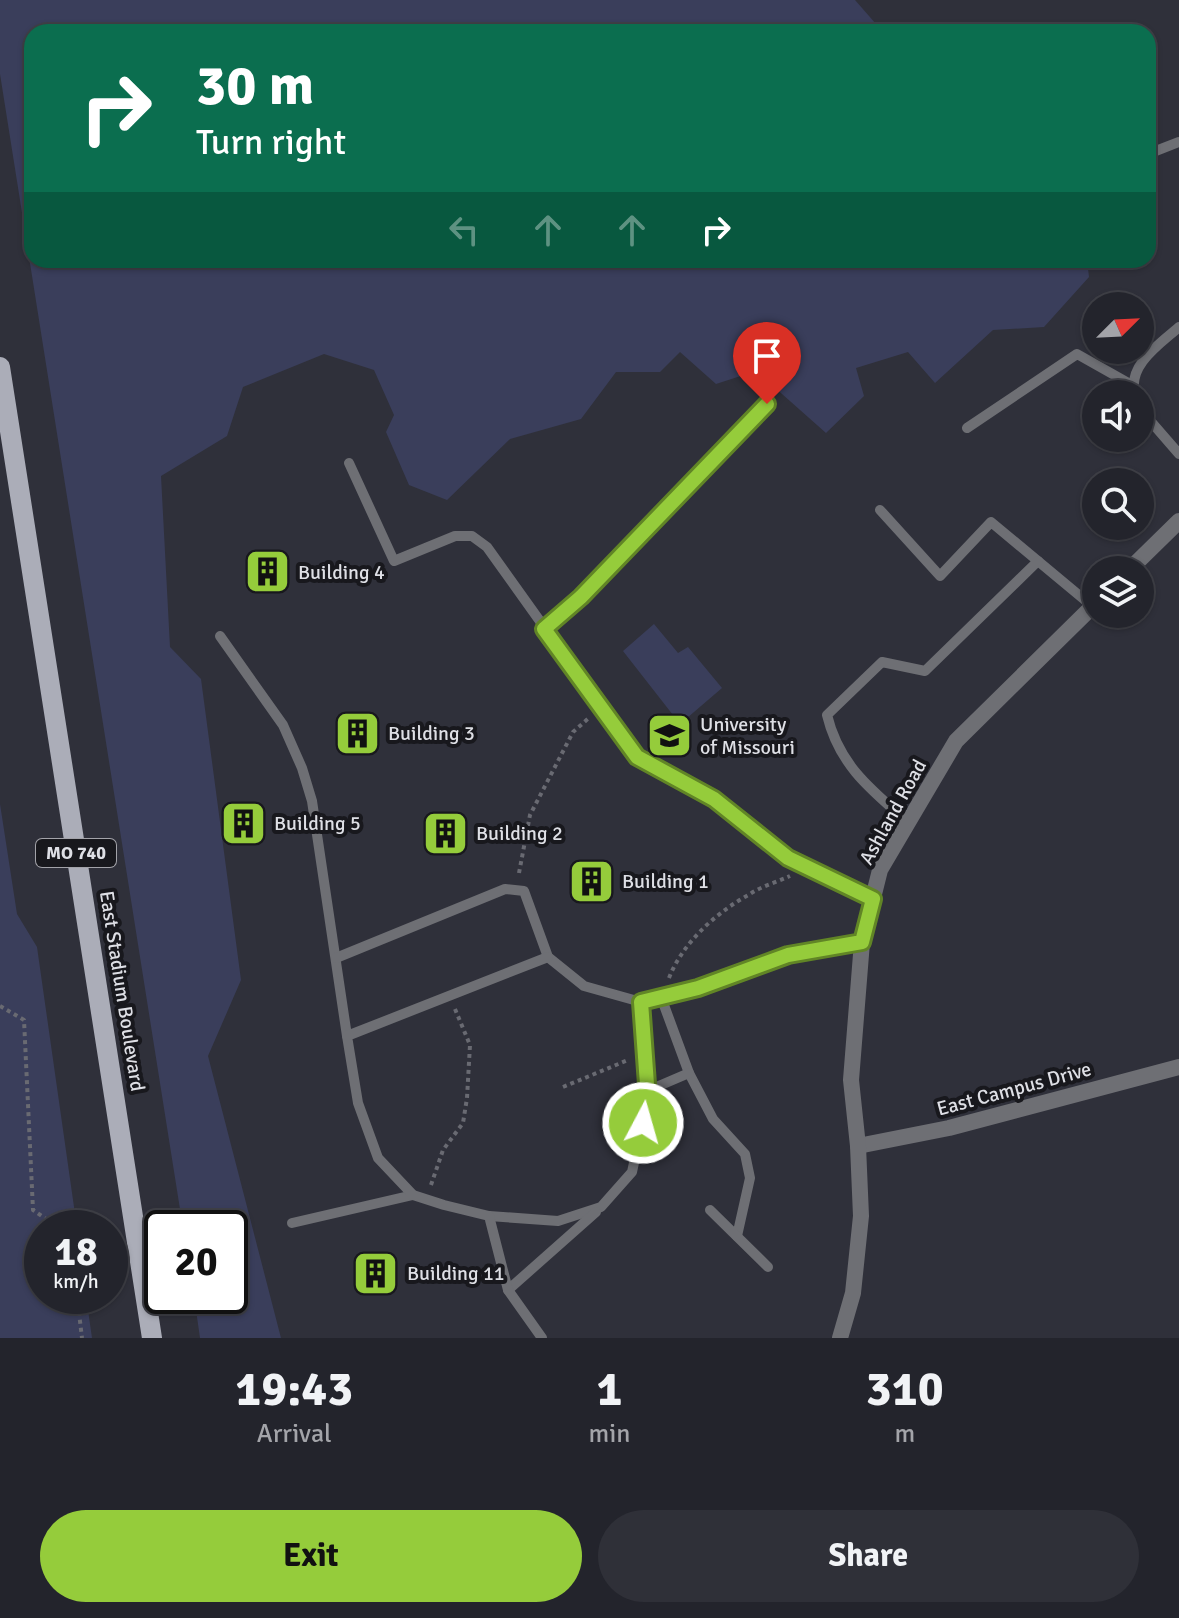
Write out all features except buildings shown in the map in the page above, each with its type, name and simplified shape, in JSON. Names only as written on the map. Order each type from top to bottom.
[{"type":"main road","name":"East Stadium Boulevard","points":[[0,367],[152,1338]]},
{"type":"street","points":[[1143,556],[1179,521]]},
{"type":"street","name":"Ashland Road","points":[[840,1338],[853,1293],[861,1216],[851,1080],[862,942],[880,870],[956,741],[1082,616]]},
{"type":"street","name":"East Campus Drive","points":[[858,1146],[949,1128],[1179,1067]]},
{"type":"lane","points":[[1156,151],[1179,142]]},
{"type":"lane","points":[[1136,380],[1141,361],[1179,327]]},
{"type":"lane","points":[[967,428],[1077,354],[1119,380]]},
{"type":"lane","points":[[544,629],[581,597],[767,404]]},
{"type":"lane","points":[[1154,425],[1179,454]]},
{"type":"lane","points":[[349,463],[394,561],[455,536],[472,536],[487,547],[637,757],[714,799],[788,858],[873,899]]},
{"type":"lane","points":[[880,510],[940,576],[991,522],[1082,595]]},
{"type":"lane","points":[[908,822],[863,783],[832,737],[827,715],[882,662],[925,671],[1038,561]]},
{"type":"lane","points":[[220,636],[283,725],[302,768],[312,801],[358,1103],[378,1158],[413,1195],[489,1216],[558,1221],[601,1207]]},
{"type":"lane","points":[[336,958],[505,889],[524,891],[548,957],[584,986],[641,1002],[698,988],[788,955],[862,942]]},
{"type":"lane","points":[[347,1036],[548,957]]},
{"type":"lane","points":[[663,996],[689,1073],[713,1119],[745,1154],[750,1178],[737,1236]]},
{"type":"lane","points":[[508,1290],[601,1207],[632,1172],[648,1098],[641,1002]]},
{"type":"lane","points":[[647,1091],[689,1073]]},
{"type":"lane","points":[[292,1223],[413,1195]]},
{"type":"lane","points":[[710,1210],[768,1267]]},
{"type":"lane","points":[[489,1216],[508,1290],[539,1337]]},
{"type":"path","points":[[517,890],[530,815],[573,732],[600,707]]},
{"type":"path","points":[[663,996],[685,948],[711,921],[750,893],[810,868]]},
{"type":"path","points":[[426,1199],[443,1150],[463,1123],[467,1098],[470,1045],[449,996]]},
{"type":"path","points":[[0,1006],[24,1020],[33,1210]]},
{"type":"path","points":[[563,1087],[645,1053]]},
{"type":"path","points":[[79,1314],[82,1338]]},
{"type":"shaded area","points":[[0,0],[855,0],[876,24],[24,24],[24,225],[0,74]]},
{"type":"shaded area","points":[[31,268],[1088,268],[1089,277],[1044,327],[993,330],[935,383],[908,352],[856,368],[864,396],[826,433],[756,371],[716,384],[680,352],[660,372],[616,372],[581,419],[510,439],[447,500],[409,485],[386,432],[394,415],[374,370],[324,354],[243,387],[227,436],[161,476],[170,647],[201,679],[241,980],[208,1056],[248,1210],[180,1210]]},
{"type":"shaded area","points":[[654,624],[678,653],[688,647],[722,688],[680,724],[623,651]]},
{"type":"shaded area","points":[[0,804],[17,914],[37,947],[74,1210],[24,1210],[24,1314],[89,1314],[92,1338],[0,1338]]},
{"type":"shaded area","points":[[248,1211],[281,1338],[200,1338],[197,1314],[248,1314]]},
{"type":"place","name":"Building 4","points":[[267,572]]},
{"type":"place","name":"Building 3","points":[[357,733]]},
{"type":"place","name":"University of Missouri","points":[[669,735]]},
{"type":"place","name":"Building 5","points":[[243,823]]},
{"type":"place","name":"Building 2","points":[[445,833]]},
{"type":"place","name":"Building 1","points":[[591,881]]},
{"type":"place","name":"Building 11","points":[[376,1273]]},
{"type":"route","points":[[643,1123],[648,1098],[641,1002],[698,988],[788,955],[862,942],[873,899],[788,858],[714,799],[637,757],[544,629],[581,597],[767,404]]}]
